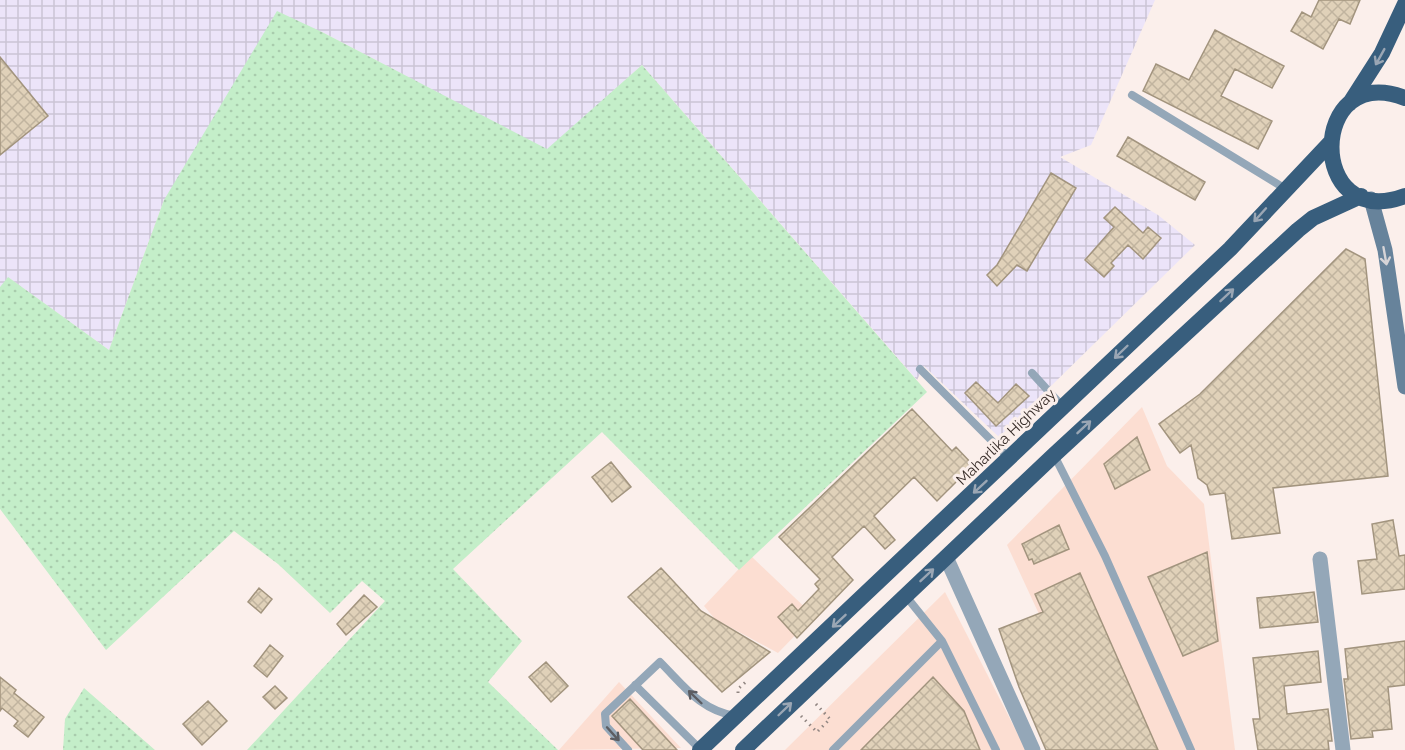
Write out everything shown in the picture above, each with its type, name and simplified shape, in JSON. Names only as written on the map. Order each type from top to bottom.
[{"type":"highway","points":[[1366,198],[1349,188],[1337,175],[1331,160],[1330,143],[1336,121],[1382,52],[1405,4]]},
{"type":"highway","points":[[1348,106],[1361,98],[1378,93],[1405,98]]},
{"type":"highway","name":"Maharlika Highway","points":[[701,750],[1230,249],[1284,188],[1330,143]]},
{"type":"highway","points":[[743,750],[1054,455],[1312,218],[1366,198],[1389,200],[1405,196]]},
{"type":"main road","points":[[1366,198],[1384,250],[1405,387]]},
{"type":"street","points":[[946,557],[1033,750]]},
{"type":"street","points":[[1320,559],[1343,750]]},
{"type":"lane","points":[[1132,95],[1284,188]]},
{"type":"lane","points":[[920,369],[1010,459]]},
{"type":"lane","points":[[1032,373],[1064,408]]},
{"type":"lane","points":[[1054,455],[1105,556],[1191,750]]},
{"type":"lane","points":[[905,595],[942,640],[996,750]]},
{"type":"lane","points":[[834,750],[942,640]]},
{"type":"lane","points":[[628,750],[606,726],[604,714],[660,662],[699,702],[716,713],[738,717]]},
{"type":"lane","points":[[635,685],[701,750]]},
{"type":"path","points":[[804,691],[830,719],[817,732]]},
{"type":"shaded area","points":[[0,0],[1155,0],[1091,145],[1060,157],[1158,215],[1195,245],[999,437],[924,366],[917,380],[642,65],[547,150],[322,32],[164,200],[109,350],[9,278],[0,287]]},
{"type":"shaded area","points":[[1142,407],[1167,466],[1204,504],[1235,750],[1102,750],[1007,545]]},
{"type":"shaded area","points":[[751,556],[814,616],[778,653],[715,619],[704,606]]},
{"type":"shaded area","points":[[945,592],[1026,750],[785,750]]},
{"type":"shaded area","points":[[619,682],[681,748],[559,750]]},
{"type":"green space","points":[[277,11],[547,149],[642,65],[927,392],[739,570],[602,432],[453,569],[522,641],[488,682],[558,750],[247,750],[385,601],[362,581],[330,613],[278,564],[234,531],[106,650],[0,509],[0,287],[8,277],[109,350],[164,200]]},
{"type":"green space","points":[[84,688],[155,750],[63,750],[65,719]]},
{"type":"building","points":[[1319,0],[1360,0],[1350,24],[1339,19],[1323,49],[1291,31],[1302,12],[1311,17]]},
{"type":"building","points":[[1215,30],[1284,66],[1272,88],[1235,69],[1221,96],[1272,121],[1258,149],[1143,91],[1156,64],[1189,80]]},
{"type":"building","points":[[0,57],[48,116],[0,155]]},
{"type":"building","points":[[1128,137],[1205,182],[1195,200],[1117,156]]},
{"type":"building","points":[[1051,173],[1076,188],[1027,271],[1017,265],[997,286],[987,275],[997,265]]},
{"type":"building","points":[[1115,207],[1143,233],[1148,227],[1161,238],[1143,259],[1128,245],[1111,263],[1114,266],[1104,277],[1085,260],[1114,227],[1104,218]]},
{"type":"building","points":[[1346,249],[1365,259],[1388,476],[1273,488],[1280,533],[1232,539],[1225,493],[1210,495],[1207,485],[1198,478],[1191,445],[1180,453],[1159,424],[1200,394]]},
{"type":"building","points":[[976,382],[998,403],[1016,384],[1029,396],[996,426],[965,393]]},
{"type":"building","points":[[912,409],[952,451],[956,447],[973,465],[937,501],[914,477],[874,516],[895,540],[885,549],[864,526],[832,557],[853,580],[797,638],[778,617],[792,604],[798,611],[819,589],[815,584],[820,579],[779,537]]},
{"type":"building","points":[[1137,437],[1150,470],[1115,489],[1104,464]]},
{"type":"building","points":[[611,462],[631,487],[612,502],[592,477]]},
{"type":"building","points":[[1393,520],[1399,556],[1405,555],[1405,589],[1362,594],[1358,561],[1377,559],[1372,524]]},
{"type":"building","points":[[1059,525],[1069,549],[1034,564],[1032,559],[1029,560],[1022,544]]},
{"type":"building","points":[[1207,552],[1218,641],[1183,656],[1148,577]]},
{"type":"building","points":[[661,568],[701,611],[770,652],[722,692],[628,597]]},
{"type":"building","points":[[1080,573],[1158,750],[1046,750],[1019,687],[999,629],[1043,612],[1035,594]]},
{"type":"building","points":[[259,588],[272,599],[261,613],[248,602]]},
{"type":"building","points":[[1314,592],[1318,622],[1260,628],[1257,598]]},
{"type":"building","points":[[364,595],[377,607],[346,635],[337,624]]},
{"type":"building","points":[[1405,641],[1405,685],[1388,687],[1392,729],[1372,731],[1373,737],[1351,739],[1344,679],[1348,679],[1345,649]]},
{"type":"building","points":[[270,645],[283,656],[267,677],[254,666]]},
{"type":"building","points":[[1318,651],[1321,682],[1284,686],[1287,714],[1328,709],[1332,741],[1328,741],[1329,750],[1258,750],[1253,719],[1260,719],[1253,658]]},
{"type":"building","points":[[546,662],[568,686],[551,702],[529,677]]},
{"type":"building","points":[[0,677],[16,690],[14,693],[44,717],[28,737],[14,726],[18,721],[2,708],[0,711]]},
{"type":"building","points":[[933,677],[964,711],[980,750],[861,750]]},
{"type":"building","points":[[275,686],[287,698],[275,709],[263,697]]},
{"type":"building","points":[[630,699],[677,750],[643,750],[612,716]]},
{"type":"building","points":[[208,701],[227,721],[202,745],[183,724]]}]
